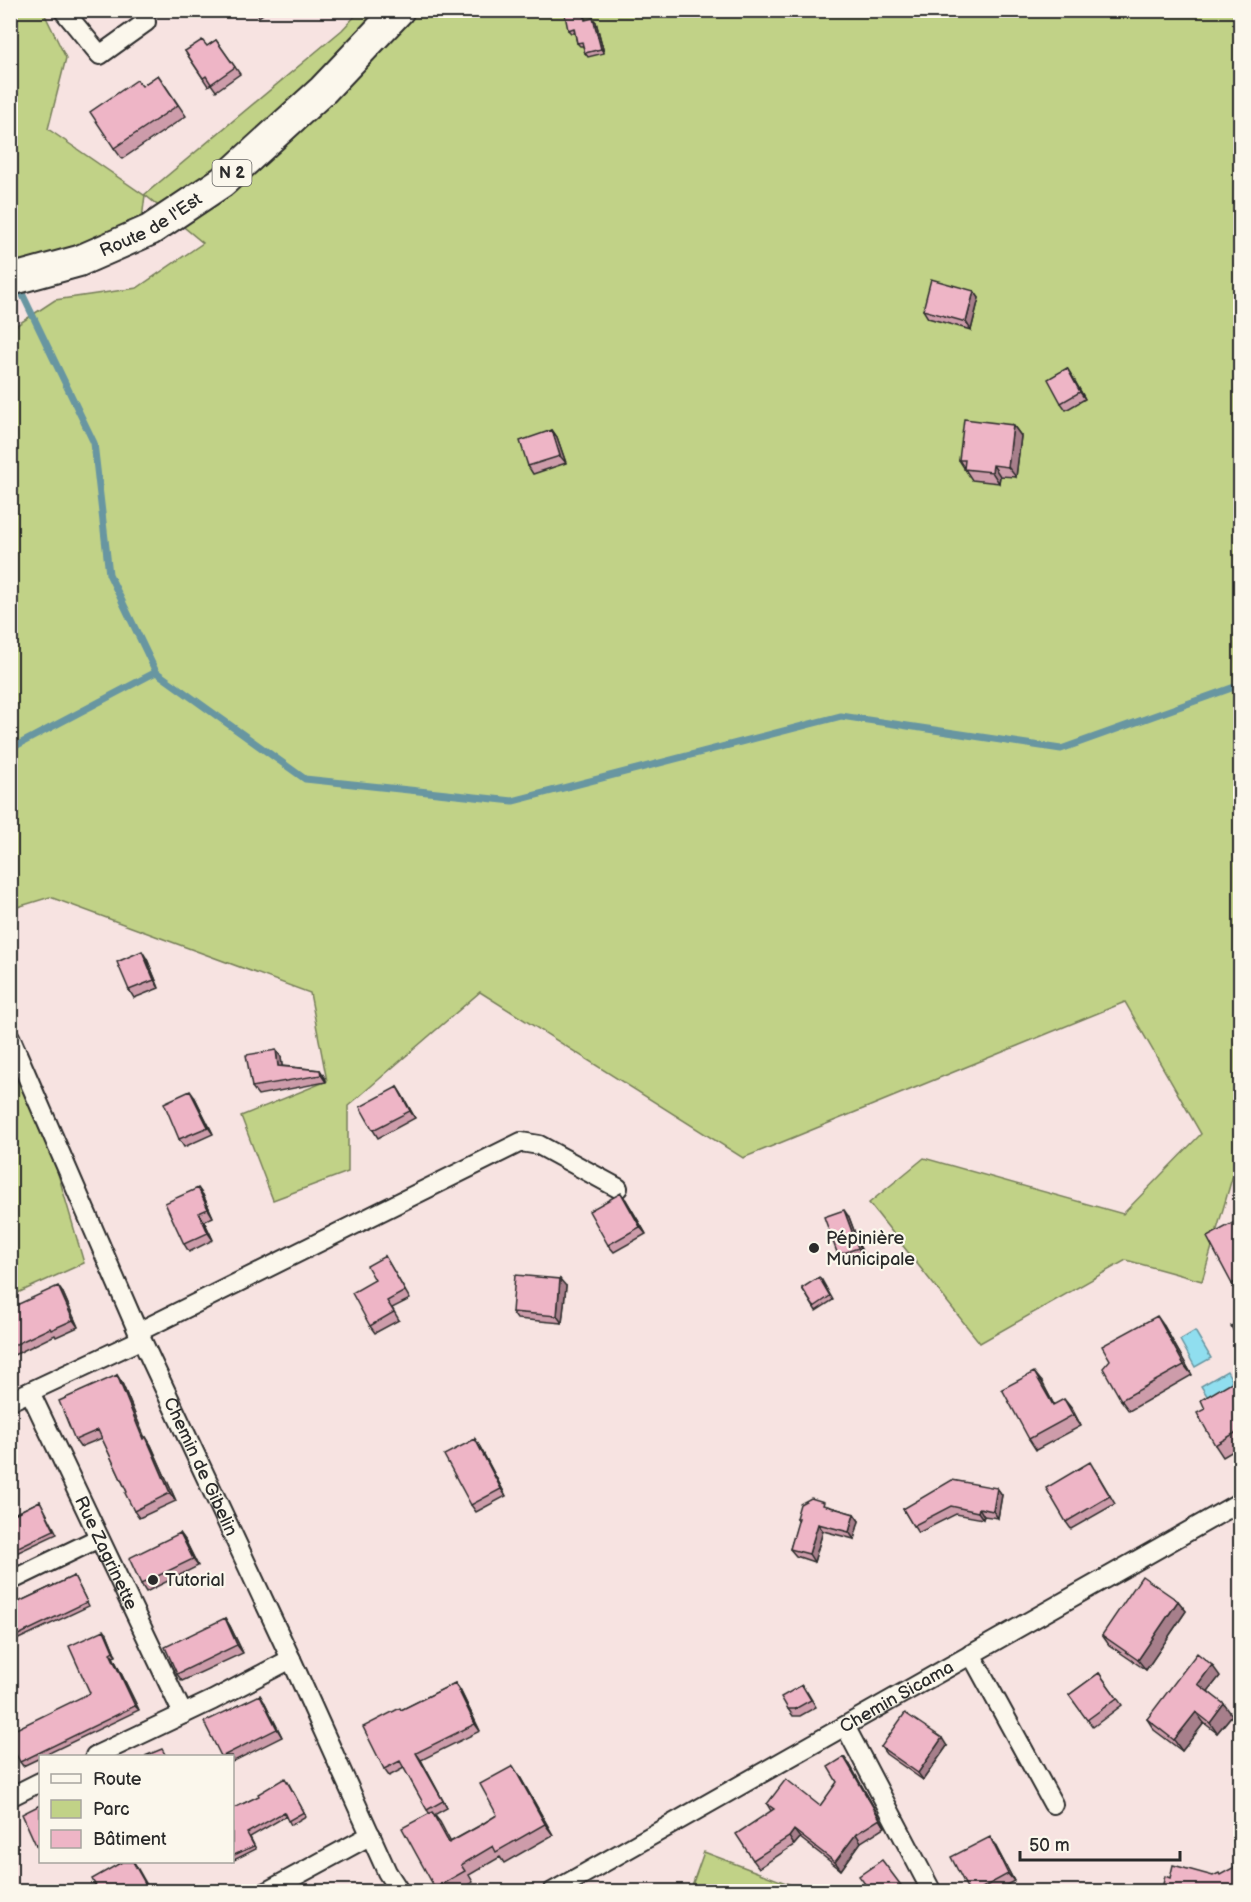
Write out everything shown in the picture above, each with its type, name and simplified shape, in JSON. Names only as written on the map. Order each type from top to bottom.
[{"type":"main road","name":"Route de l'Est","points":[[18,277],[79,261],[150,230],[222,182],[323,90],[399,10]]},
{"type":"street","points":[[63,10],[100,55],[146,22]]},
{"type":"street","name":"Chemin de Gibelin","points":[[10,1037],[140,1336],[291,1659],[387,1872],[400,1892]]},
{"type":"street","points":[[10,1401],[521,1142],[539,1145],[618,1188]]},
{"type":"street","name":"Rue Zagrinette","points":[[30,1392],[183,1714]]},
{"type":"street","name":"Chemin Sicama","points":[[552,1892],[1240,1502]]},
{"type":"street","points":[[10,1581],[99,1538]]},
{"type":"street","points":[[971,1654],[1053,1804]]},
{"type":"street","points":[[97,1755],[291,1659]]},
{"type":"street","points":[[845,1726],[932,1892]]},
{"type":"street","points":[[10,1797],[39,1782]]},
{"type":"street","points":[[266,1892],[371,1835]]},
{"type":"green space","points":[[11,11],[43,11],[66,58],[48,129],[144,195],[342,30],[360,11],[1240,11],[1240,1151],[1202,1281],[1126,1260],[980,1343],[869,1203],[924,1158],[1123,1214],[1201,1134],[1125,1002],[743,1158],[480,992],[348,1106],[348,1172],[273,1200],[241,1116],[327,1081],[310,993],[50,897],[11,909],[11,329],[55,300],[137,288],[203,243],[145,195],[141,227],[58,260],[11,264]]},
{"type":"green space","points":[[10,1009],[84,1263],[11,1296],[10,1296]]},
{"type":"green space","points":[[704,1852],[807,1891],[690,1891]]},
{"type":"water","points":[[1195,1331],[1211,1358],[1195,1367],[1180,1340]]},
{"type":"water","points":[[1227,1371],[1234,1384],[1209,1399],[1201,1386]]},
{"type":"building","points":[[564,10],[583,10],[585,20],[593,18],[601,49],[585,53],[582,42],[577,43],[574,28],[568,30]]},
{"type":"building","points":[[202,40],[207,46],[216,40],[235,67],[211,84],[206,76],[203,78],[185,51]]},
{"type":"building","points":[[158,75],[178,105],[114,148],[90,112],[137,80],[142,86]]},
{"type":"building","points":[[931,279],[974,291],[966,322],[923,310]]},
{"type":"building","points":[[1067,368],[1080,392],[1061,403],[1048,379]]},
{"type":"building","points":[[964,419],[1013,425],[1008,467],[993,465],[992,472],[964,469],[965,460],[959,460]]},
{"type":"building","points":[[552,430],[560,456],[528,466],[520,441]]},
{"type":"building","points":[[142,951],[154,980],[129,990],[117,962]]},
{"type":"building","points":[[276,1050],[278,1066],[320,1070],[321,1075],[252,1087],[246,1055]]},
{"type":"building","points":[[397,1087],[410,1111],[373,1130],[360,1107]]},
{"type":"building","points":[[190,1091],[208,1127],[179,1139],[164,1103]]},
{"type":"building","points":[[198,1188],[208,1209],[199,1213],[208,1233],[184,1244],[165,1203]]},
{"type":"building","points":[[621,1193],[640,1227],[608,1245],[589,1211]]},
{"type":"building","points":[[844,1210],[858,1248],[838,1255],[824,1217]]},
{"type":"building","points":[[1240,1219],[1240,1279],[1232,1284],[1207,1237]]},
{"type":"building","points":[[385,1256],[405,1291],[387,1301],[394,1312],[370,1326],[352,1293],[375,1280],[367,1266]]},
{"type":"building","points":[[515,1275],[560,1279],[557,1316],[512,1312]]},
{"type":"building","points":[[819,1277],[830,1296],[814,1307],[802,1288]]},
{"type":"building","points":[[58,1286],[73,1320],[10,1347],[10,1308]]},
{"type":"building","points":[[1157,1316],[1184,1365],[1121,1400],[1103,1368],[1110,1360],[1102,1346]]},
{"type":"building","points":[[1240,1321],[1240,1343],[1231,1326]]},
{"type":"building","points":[[1034,1372],[1053,1405],[1064,1399],[1073,1415],[1029,1439],[1002,1389]]},
{"type":"building","points":[[117,1375],[143,1439],[146,1437],[170,1493],[134,1511],[98,1430],[75,1440],[59,1401]]},
{"type":"building","points":[[1240,1377],[1240,1430],[1215,1445],[1197,1413],[1205,1409],[1201,1400]]},
{"type":"building","points":[[475,1439],[501,1489],[471,1505],[444,1455]]},
{"type":"building","points":[[1090,1462],[1110,1496],[1066,1522],[1046,1488]]},
{"type":"building","points":[[952,1480],[997,1488],[993,1511],[979,1508],[978,1512],[951,1506],[913,1526],[903,1509]]},
{"type":"building","points":[[811,1498],[824,1502],[823,1505],[854,1514],[849,1532],[818,1524],[809,1554],[790,1549],[799,1518],[796,1518],[800,1504]]},
{"type":"building","points":[[40,1501],[54,1530],[10,1551],[10,1516]]},
{"type":"building","points":[[180,1533],[193,1559],[141,1584],[129,1558]]},
{"type":"building","points":[[74,1576],[87,1602],[10,1639],[10,1606]]},
{"type":"building","points":[[1142,1576],[1178,1601],[1138,1660],[1102,1635]]},
{"type":"building","points":[[225,1618],[237,1645],[177,1674],[165,1647]]},
{"type":"building","points":[[104,1630],[113,1651],[110,1653],[135,1706],[20,1762],[10,1743],[10,1732],[90,1693],[69,1646]]},
{"type":"building","points":[[1197,1653],[1212,1665],[1198,1684],[1224,1704],[1210,1723],[1196,1712],[1174,1740],[1147,1719]]},
{"type":"building","points":[[1099,1673],[1117,1698],[1087,1720],[1069,1695]]},
{"type":"building","points":[[455,1683],[475,1724],[416,1753],[443,1801],[427,1810],[400,1761],[384,1769],[363,1727]]},
{"type":"building","points":[[802,1685],[811,1700],[795,1709],[788,1709],[781,1697]]},
{"type":"building","points":[[260,1695],[277,1729],[225,1755],[220,1755],[204,1722]]},
{"type":"building","points":[[905,1713],[942,1738],[918,1773],[881,1747]]},
{"type":"building","points":[[162,1749],[165,1755],[147,1755]]},
{"type":"building","points":[[844,1757],[880,1819],[856,1834],[835,1862],[794,1830],[789,1837],[753,1860],[736,1834],[774,1809],[767,1804],[786,1779],[820,1806],[837,1782],[828,1767]]},
{"type":"building","points":[[513,1766],[545,1824],[496,1852],[493,1846],[461,1865],[465,1871],[435,1888],[402,1828],[432,1812],[449,1843],[497,1815],[480,1784]]},
{"type":"building","points":[[285,1778],[304,1812],[288,1821],[284,1812],[247,1833],[254,1846],[234,1855],[234,1808],[259,1796],[258,1794]]},
{"type":"building","points":[[39,1806],[39,1844],[36,1845],[22,1814]]},
{"type":"building","points":[[990,1837],[1008,1874],[975,1892],[969,1892],[951,1857]]},
{"type":"building","points":[[882,1860],[903,1888],[899,1892],[871,1892],[859,1876]]},
{"type":"building","points":[[120,1863],[134,1863],[150,1892],[99,1892],[92,1879]]},
{"type":"building","points":[[1240,1864],[1240,1892],[1161,1892],[1165,1876],[1170,1878],[1173,1865],[1213,1876],[1219,1873],[1220,1875]]},
{"type":"waterway","points":[[18,285],[94,443],[109,574],[156,672],[305,779],[513,801],[841,716],[1061,749],[1240,685]]},
{"type":"waterway","points":[[10,749],[156,672]]},
{"type":"place","name":"Pépinière Municipale","points":[[814,1248]]},
{"type":"place","name":"Tutorial","points":[[153,1580]]}]
